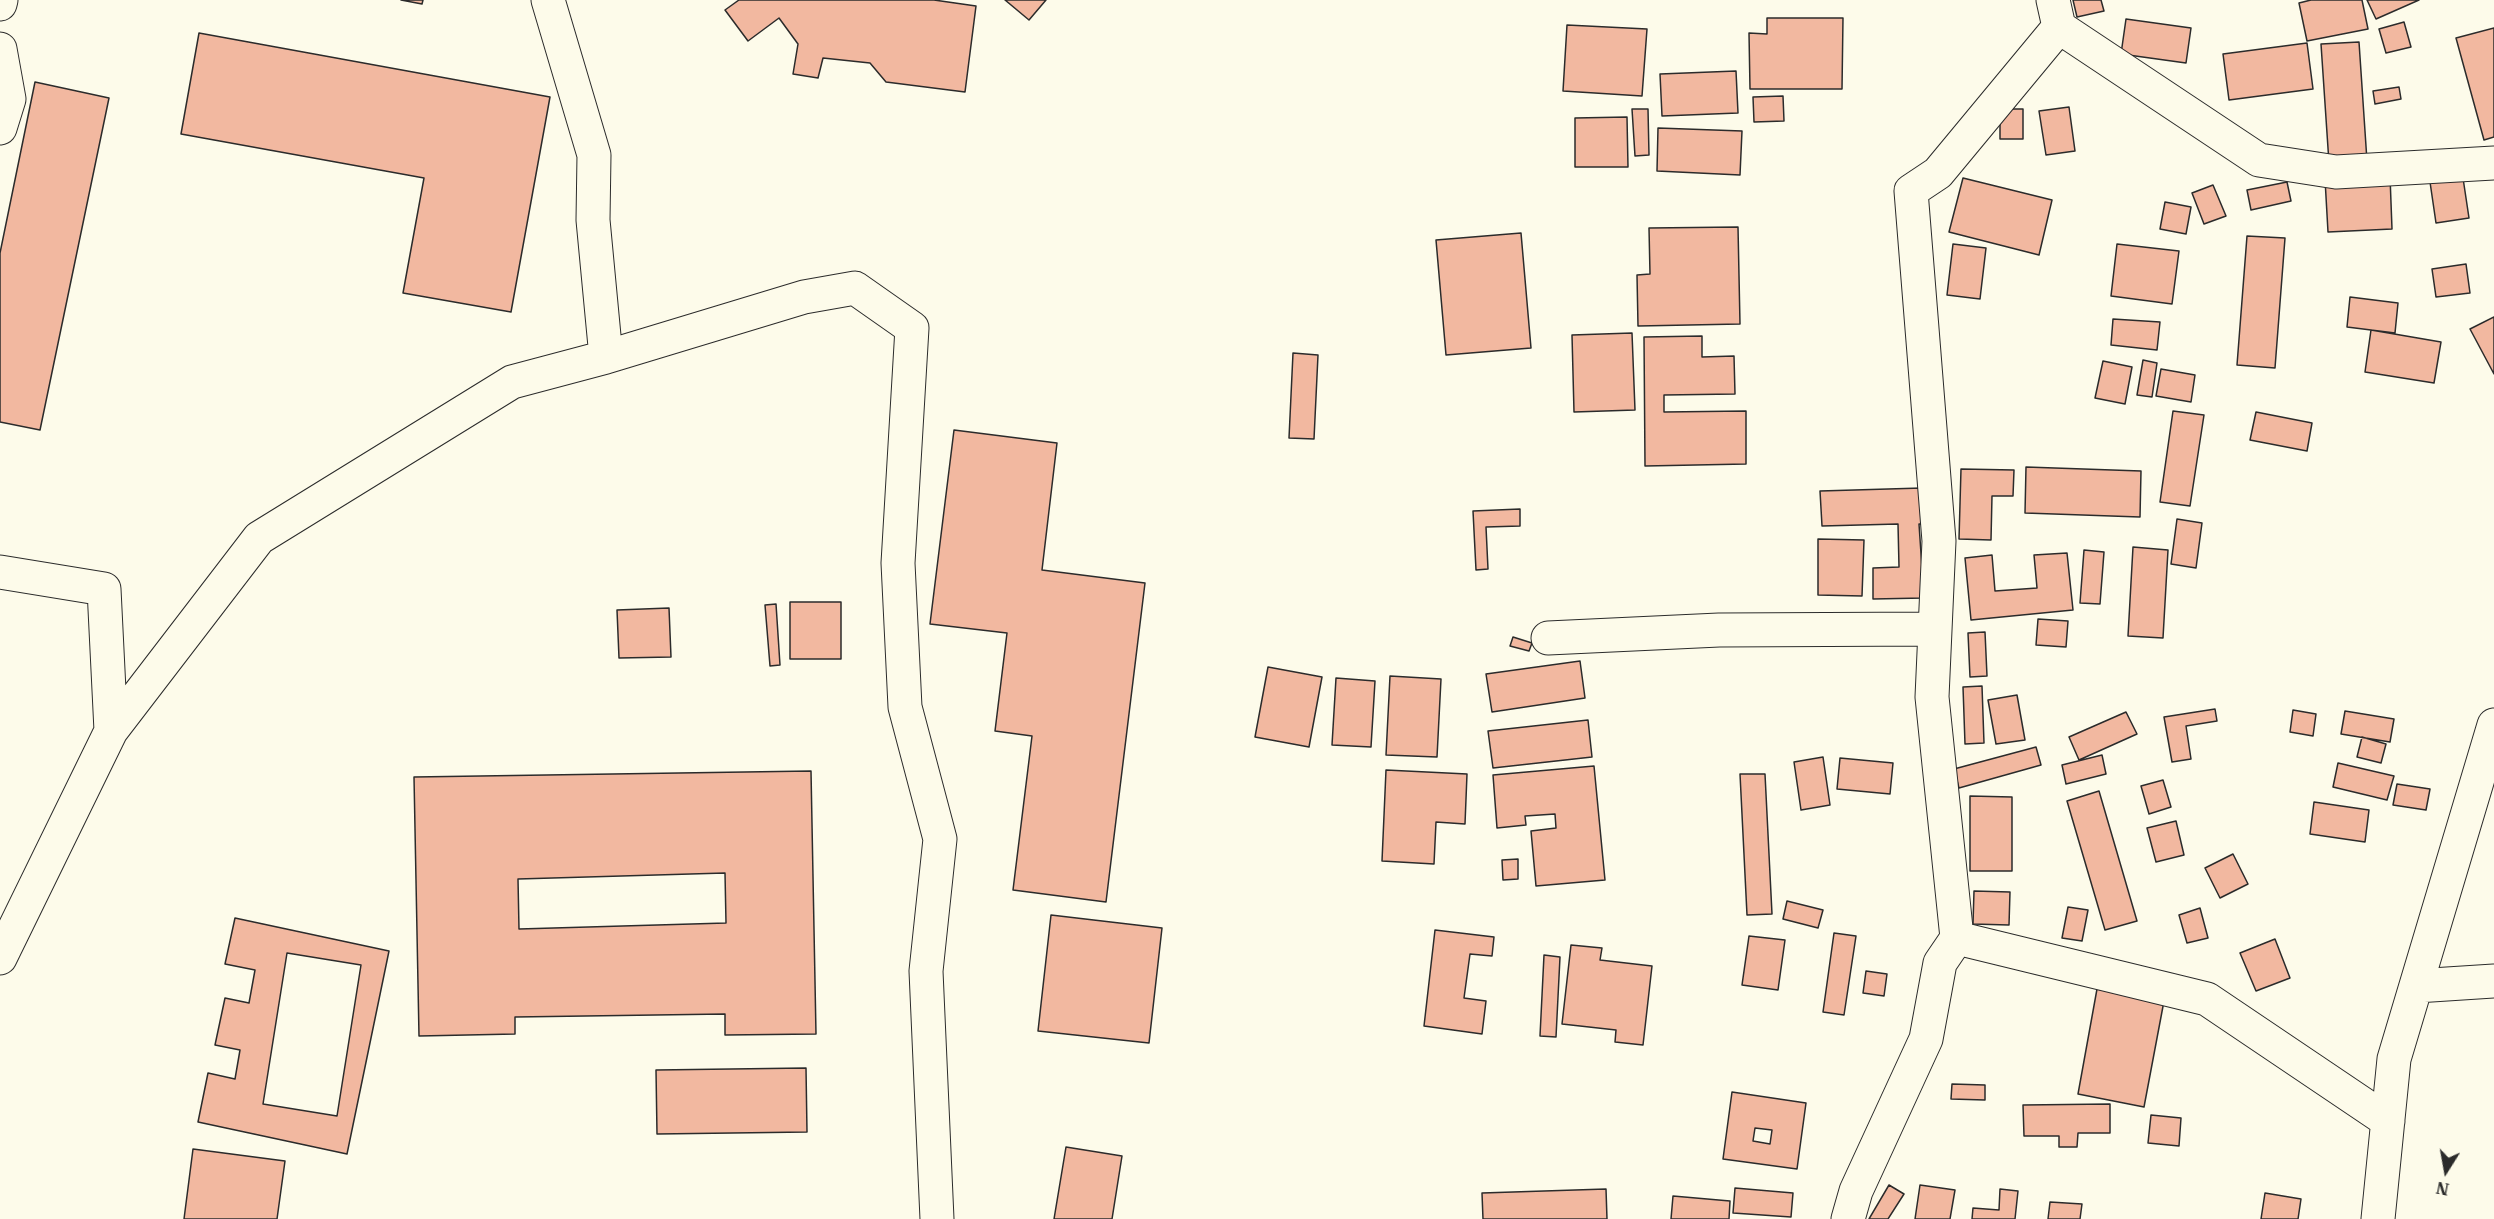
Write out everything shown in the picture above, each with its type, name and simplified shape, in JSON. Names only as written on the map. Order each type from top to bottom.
[{"type":"street","points":[[548,0],[594,155],[593,220],[606,357]]},
{"type":"street","points":[[1848,1219],[1856,1191],[1926,1039],[1940,963],[1957,938],[1932,697],[1939,541],[1911,191],[1938,173],[2056,13],[2259,160],[2336,172],[2494,163]]},
{"type":"street","points":[[0,49],[9,99],[0,128]]},
{"type":"street","points":[[0,958],[111,731],[259,538],[512,382],[606,357],[804,297],[855,288],[912,328],[898,562],[905,707],[940,839],[926,971],[937,1219]]},
{"type":"street","points":[[0,572],[104,589],[111,731]]},
{"type":"street","points":[[1548,639],[1719,630],[1935,629]]},
{"type":"street","points":[[2378,1219],[2394,1059],[2494,725]]},
{"type":"street","points":[[1957,938],[2207,999],[2388,1121]]},
{"type":"street","points":[[2416,986],[2494,981]]},
{"type":"building","points":[[401,0],[423,0],[422,4]]},
{"type":"building","points":[[739,0],[934,0],[976,6],[965,92],[886,82],[870,63],[823,58],[818,78],[793,74],[798,44],[779,18],[748,41],[725,10]]},
{"type":"building","points":[[1005,0],[1046,0],[1029,20]]},
{"type":"building","points":[[2073,0],[2101,0],[2104,11],[2077,17]]},
{"type":"building","points":[[2311,0],[2362,0],[2368,29],[2307,41],[2299,3]]},
{"type":"building","points":[[2367,0],[2419,0],[2376,19]]},
{"type":"building","points":[[1767,18],[1843,18],[1842,89],[1750,89],[1749,33],[1767,34]]},
{"type":"building","points":[[2126,19],[2191,28],[2186,63],[2121,54]]},
{"type":"building","points":[[2404,22],[2411,47],[2386,53],[2379,29]]},
{"type":"building","points":[[1567,25],[1647,29],[1642,96],[1563,91]]},
{"type":"building","points":[[2494,28],[2494,137],[2484,140],[2456,38]]},
{"type":"building","points":[[199,33],[550,97],[511,312],[403,293],[424,178],[181,134]]},
{"type":"building","points":[[2359,42],[2367,161],[2329,163],[2321,44]]},
{"type":"building","points":[[2307,43],[2313,89],[2229,100],[2223,54]]},
{"type":"building","points":[[1736,71],[1738,113],[1662,116],[1660,74]]},
{"type":"building","points":[[35,82],[109,98],[40,430],[0,422],[0,253]]},
{"type":"building","points":[[2399,87],[2401,99],[2375,104],[2373,91]]},
{"type":"building","points":[[1783,96],[1784,121],[1754,122],[1753,97]]},
{"type":"building","points":[[2069,107],[2075,151],[2046,155],[2039,111]]},
{"type":"building","points":[[1632,109],[1648,109],[1649,155],[1635,156]]},
{"type":"building","points":[[2000,109],[2023,109],[2023,139],[2000,139]]},
{"type":"building","points":[[1627,117],[1628,167],[1575,167],[1575,118]]},
{"type":"building","points":[[1658,128],[1742,131],[1740,175],[1657,171]]},
{"type":"building","points":[[2390,176],[2392,229],[2328,232],[2325,179]]},
{"type":"building","points":[[1963,178],[2052,200],[2039,255],[1949,232]]},
{"type":"building","points":[[2463,178],[2469,218],[2436,223],[2430,182]]},
{"type":"building","points":[[2287,182],[2291,201],[2251,210],[2247,190]]},
{"type":"building","points":[[2213,185],[2226,216],[2204,224],[2192,193]]},
{"type":"building","points":[[2165,202],[2191,207],[2186,234],[2160,229]]},
{"type":"building","points":[[1738,227],[1740,324],[1638,326],[1637,275],[1650,274],[1649,228]]},
{"type":"building","points":[[1521,233],[1531,348],[1446,355],[1436,240]]},
{"type":"building","points":[[2247,236],[2285,238],[2275,368],[2237,365]]},
{"type":"building","points":[[1953,244],[1986,248],[1980,299],[1947,295]]},
{"type":"building","points":[[2117,244],[2179,251],[2172,304],[2111,296]]},
{"type":"building","points":[[2466,264],[2470,293],[2436,297],[2432,269]]},
{"type":"building","points":[[2350,297],[2398,303],[2395,333],[2347,327]]},
{"type":"building","points":[[2494,317],[2494,374],[2470,329]]},
{"type":"building","points":[[2113,319],[2160,322],[2157,350],[2111,345]]},
{"type":"building","points":[[2371,330],[2441,342],[2434,383],[2365,372]]},
{"type":"building","points":[[1632,333],[1635,410],[1574,412],[1572,335]]},
{"type":"building","points":[[1702,336],[1702,357],[1734,356],[1735,394],[1664,395],[1664,412],[1746,411],[1746,464],[1645,466],[1644,337]]},
{"type":"building","points":[[1293,353],[1318,355],[1314,439],[1289,438]]},
{"type":"building","points":[[2143,360],[2157,363],[2152,397],[2137,395]]},
{"type":"building","points":[[2103,361],[2132,367],[2125,404],[2095,398]]},
{"type":"building","points":[[2161,369],[2195,375],[2191,402],[2156,396]]},
{"type":"building","points":[[2173,411],[2204,415],[2190,506],[2160,502]]},
{"type":"building","points":[[2256,412],[2312,423],[2307,451],[2250,440]]},
{"type":"building","points":[[954,430],[1057,443],[1042,570],[1145,583],[1106,902],[1013,890],[1032,736],[995,731],[1007,633],[930,624]]},
{"type":"building","points":[[2026,467],[2141,471],[2140,517],[2025,513]]},
{"type":"building","points":[[1961,469],[2014,470],[2013,496],[1992,496],[1991,540],[1959,539]]},
{"type":"building","points":[[1922,488],[1924,524],[1919,524],[1924,598],[1873,599],[1873,568],[1899,567],[1898,524],[1822,526],[1820,491]]},
{"type":"building","points":[[1520,509],[1520,526],[1486,527],[1488,569],[1476,570],[1473,511]]},
{"type":"building","points":[[2177,519],[2202,523],[2196,568],[2171,564]]},
{"type":"building","points":[[1818,539],[1864,540],[1862,596],[1818,595]]},
{"type":"building","points":[[2133,547],[2168,550],[2163,638],[2128,636]]},
{"type":"building","points":[[2084,550],[2104,552],[2100,604],[2080,603]]},
{"type":"building","points":[[2067,553],[2073,610],[1971,620],[1965,558],[1992,555],[1995,591],[2037,588],[2034,555]]},
{"type":"building","points":[[790,602],[841,602],[841,659],[790,659]]},
{"type":"building","points":[[776,604],[780,665],[770,666],[765,605]]},
{"type":"building","points":[[669,608],[671,657],[619,658],[617,610]]},
{"type":"building","points":[[2038,619],[2068,621],[2066,647],[2036,645]]},
{"type":"building","points":[[1985,632],[1987,676],[1970,677],[1968,633]]},
{"type":"building","points":[[1513,637],[1532,643],[1529,651],[1510,646]]},
{"type":"building","points":[[1580,661],[1585,698],[1492,712],[1486,674]]},
{"type":"building","points":[[1268,667],[1322,677],[1309,747],[1255,737]]},
{"type":"building","points":[[1390,676],[1441,679],[1437,757],[1386,755]]},
{"type":"building","points":[[1336,678],[1375,681],[1371,747],[1332,745]]},
{"type":"building","points":[[1982,686],[1984,743],[1965,744],[1963,687]]},
{"type":"building","points":[[2017,695],[2025,740],[1996,744],[1988,700]]},
{"type":"building","points":[[2215,709],[2217,721],[2186,726],[2191,759],[2172,762],[2164,717]]},
{"type":"building","points":[[2293,710],[2316,714],[2313,736],[2290,732]]},
{"type":"building","points":[[2345,711],[2394,719],[2390,742],[2341,734]]},
{"type":"building","points":[[2126,712],[2137,734],[2079,760],[2069,737]]},
{"type":"building","points":[[1588,720],[1592,757],[1493,768],[1488,731]]},
{"type":"building","points":[[2362,737],[2386,744],[2381,763],[2357,757]]},
{"type":"building","points":[[2036,747],[2041,765],[1959,788],[1954,769]]},
{"type":"building","points":[[2102,755],[2106,774],[2066,784],[2062,765]]},
{"type":"building","points":[[1823,757],[1830,805],[1801,810],[1794,762]]},
{"type":"building","points":[[1840,758],[1893,763],[1890,794],[1837,789]]},
{"type":"building","points":[[2338,763],[2394,776],[2387,800],[2333,787]]},
{"type":"building","points":[[1594,766],[1605,880],[1536,886],[1531,831],[1556,828],[1555,814],[1525,816],[1526,825],[1497,828],[1493,775]]},
{"type":"building","points":[[1386,770],[1467,774],[1465,824],[1436,822],[1434,864],[1382,861]]},
{"type":"building","points":[[811,771],[816,1034],[725,1035],[725,1014],[515,1017],[515,1034],[419,1036],[414,777]],"holes":[[[725,873],[726,923],[519,929],[518,879]]]},
{"type":"building","points":[[1740,774],[1765,774],[1772,914],[1747,915]]},
{"type":"building","points":[[2163,780],[2171,807],[2149,814],[2141,786]]},
{"type":"building","points":[[2397,784],[2430,789],[2426,810],[2393,805]]},
{"type":"building","points":[[2099,791],[2137,921],[2105,930],[2067,801]]},
{"type":"building","points":[[1970,796],[2012,797],[2012,871],[1970,871]]},
{"type":"building","points":[[2314,802],[2369,810],[2365,842],[2310,834]]},
{"type":"building","points":[[2176,821],[2184,855],[2156,862],[2147,828]]},
{"type":"building","points":[[2233,854],[2248,884],[2220,898],[2205,868]]},
{"type":"building","points":[[1518,859],[1518,879],[1503,880],[1502,860]]},
{"type":"building","points":[[1974,891],[2010,892],[2009,925],[1973,924]]},
{"type":"building","points":[[1787,901],[1823,910],[1818,928],[1783,919]]},
{"type":"building","points":[[2068,907],[2088,910],[2082,941],[2062,938]]},
{"type":"building","points":[[2200,908],[2208,938],[2187,943],[2179,915]]},
{"type":"building","points":[[1051,915],[1162,928],[1149,1043],[1038,1031]]},
{"type":"building","points":[[235,918],[389,951],[347,1154],[198,1122],[208,1073],[235,1079],[240,1050],[215,1045],[225,998],[249,1003],[255,970],[225,964]],"holes":[[[287,953],[361,965],[337,1116],[263,1104]]]},
{"type":"building","points":[[1435,930],[1494,937],[1492,956],[1470,954],[1464,998],[1486,1001],[1482,1034],[1424,1026]]},
{"type":"building","points":[[1834,933],[1856,936],[1844,1015],[1823,1012]]},
{"type":"building","points":[[1749,936],[1785,940],[1778,990],[1742,985]]},
{"type":"building","points":[[2275,939],[2290,978],[2256,991],[2240,953]]},
{"type":"building","points":[[1571,945],[1602,948],[1600,960],[1652,966],[1643,1045],[1615,1042],[1616,1030],[1562,1024]]},
{"type":"building","points":[[1544,955],[1560,957],[1556,1037],[1540,1036]]},
{"type":"building","points":[[1866,971],[1887,974],[1884,996],[1863,993]]},
{"type":"building","points":[[2097,989],[2164,1001],[2144,1107],[2078,1094]]},
{"type":"building","points":[[806,1068],[807,1132],[657,1134],[656,1070]]},
{"type":"building","points":[[1952,1084],[1985,1085],[1985,1100],[1951,1099]]},
{"type":"building","points":[[1732,1092],[1806,1103],[1797,1169],[1723,1159]],"holes":[[[1755,1128],[1772,1130],[1770,1144],[1753,1141]]]},
{"type":"building","points":[[2110,1104],[2110,1133],[2078,1133],[2077,1147],[2059,1147],[2059,1136],[2024,1136],[2023,1105]]},
{"type":"building","points":[[2151,1115],[2181,1118],[2179,1146],[2148,1143]]},
{"type":"building","points":[[1066,1147],[1122,1156],[1112,1219],[1054,1219]]},
{"type":"building","points":[[193,1149],[285,1161],[277,1219],[184,1219]]},
{"type":"building","points":[[1889,1185],[1904,1194],[1888,1219],[1869,1219]]},
{"type":"building","points":[[1920,1185],[1955,1190],[1950,1219],[1915,1219]]},
{"type":"building","points":[[1735,1188],[1793,1193],[1791,1217],[1733,1213]]},
{"type":"building","points":[[1606,1189],[1607,1219],[1483,1219],[1482,1193]]},
{"type":"building","points":[[2000,1189],[2018,1191],[2015,1219],[1972,1219],[1973,1208],[1999,1210]]},
{"type":"building","points":[[2265,1193],[2301,1199],[2298,1219],[2261,1219]]},
{"type":"building","points":[[1673,1196],[1730,1201],[1729,1219],[1671,1219]]},
{"type":"building","points":[[2050,1202],[2082,1204],[2080,1219],[2048,1219]]}]
